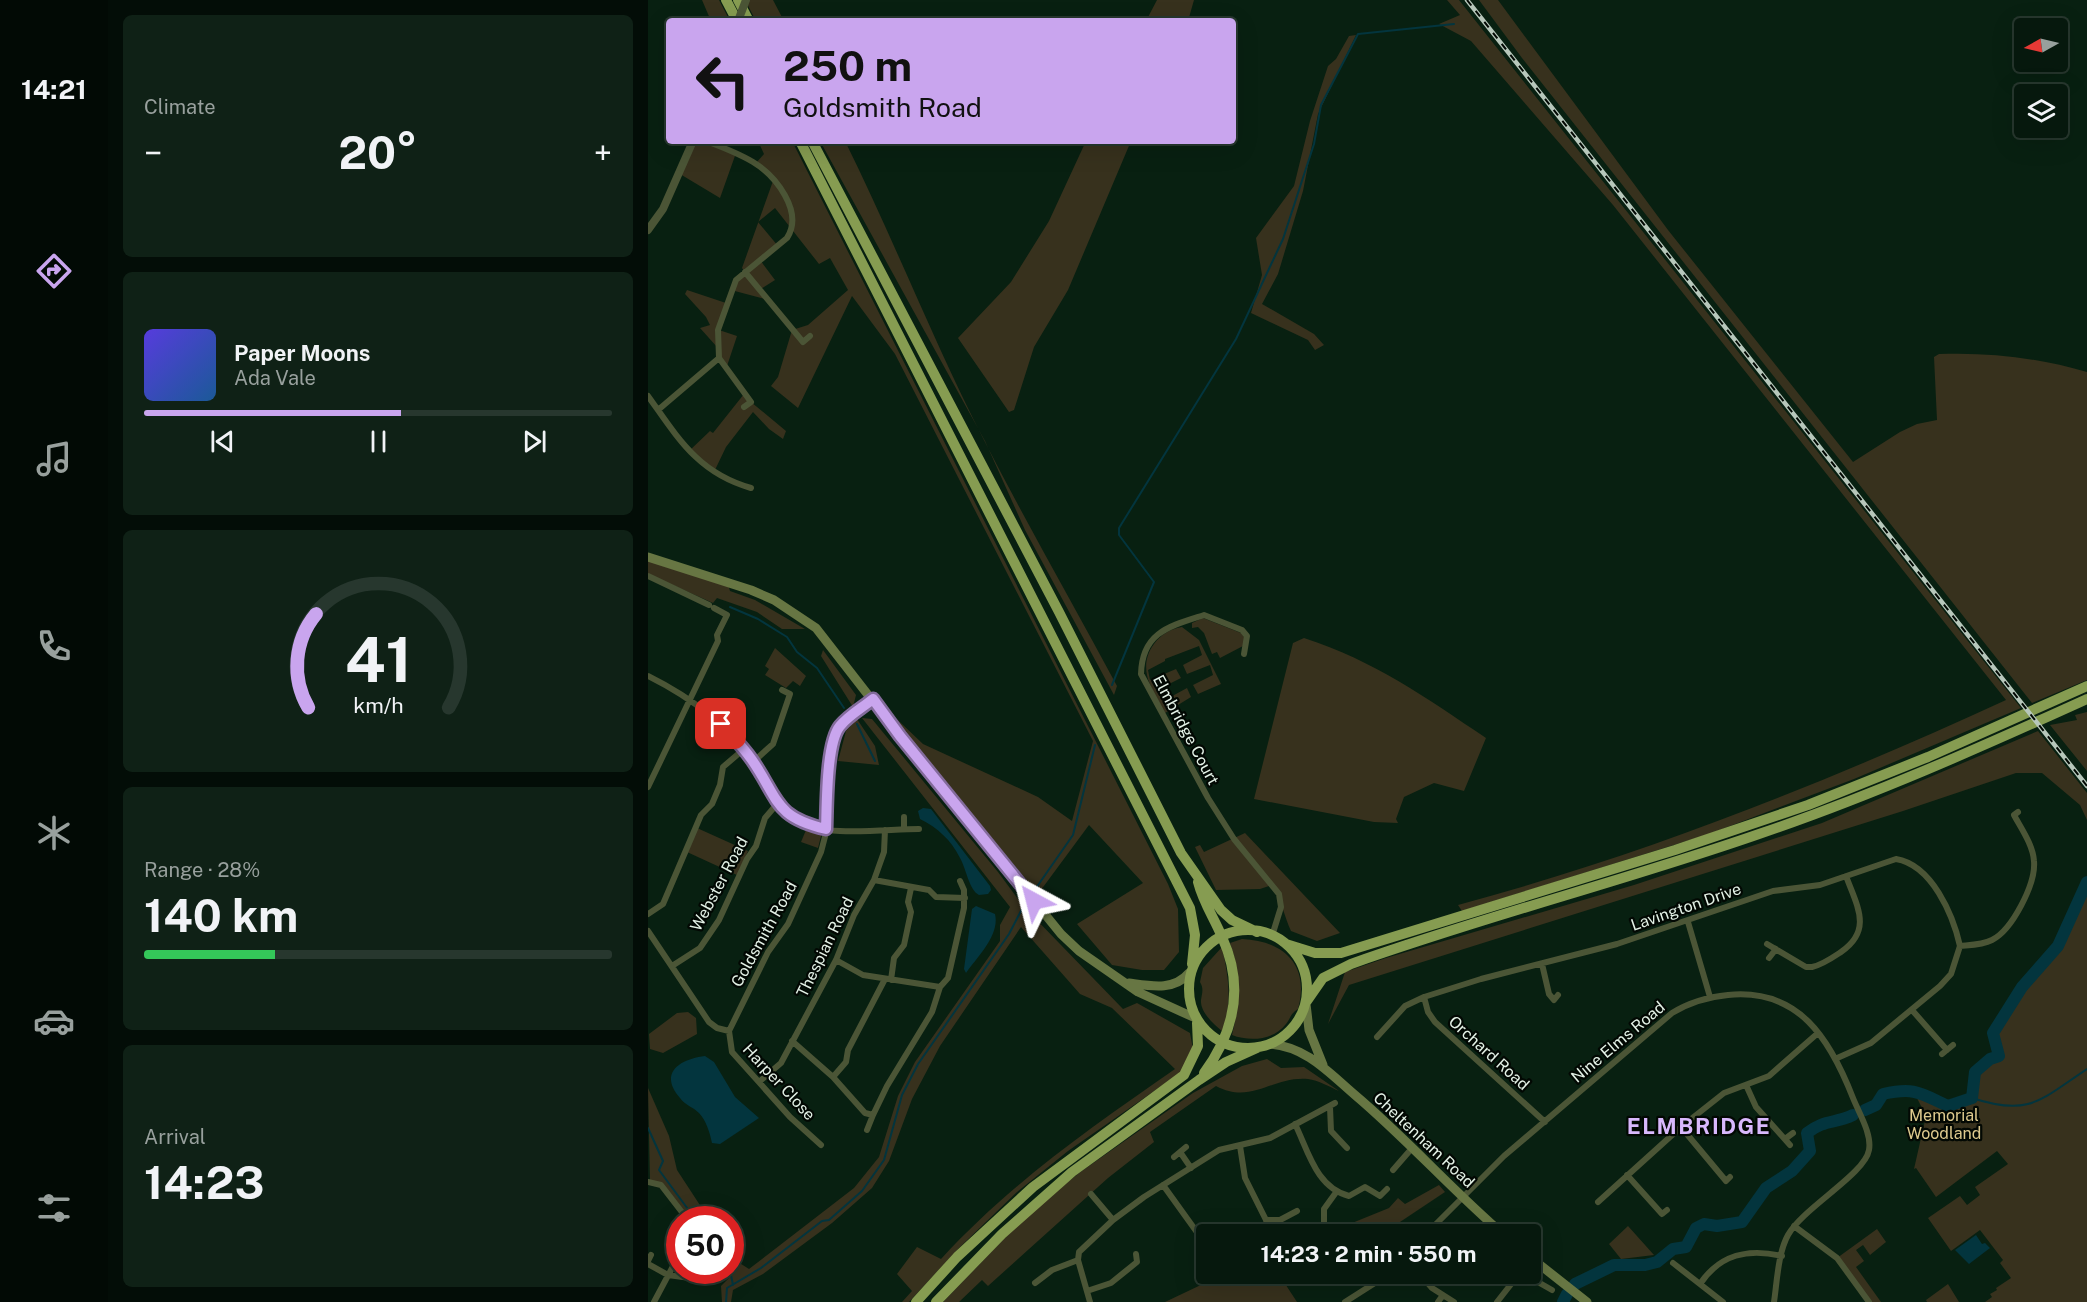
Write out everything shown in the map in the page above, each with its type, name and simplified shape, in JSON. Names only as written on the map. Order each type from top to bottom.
[{"type":"highway","points":[[726,0],[735,18]]},
{"type":"highway","points":[[738,0],[747,18]]},
{"type":"highway","points":[[802,144],[1190,908],[1195,935],[1188,997],[1195,1020],[1198,1046],[1184,1075],[1033,1187],[957,1257],[916,1302]]},
{"type":"highway","points":[[814,144],[1059,612],[1169,830],[1221,910],[1257,932],[1314,953],[1341,953],[1685,846],[1848,789],[2087,686]]},
{"type":"highway","points":[[936,1302],[1002,1234],[1072,1172],[1226,1062],[1270,1044],[1295,1024],[1323,978],[1351,964],[1675,862],[1810,816],[1930,769],[2087,699]]},
{"type":"highway","points":[[1196,874],[1204,903],[1222,937],[1234,975],[1235,998],[1233,1019],[1224,1041],[1199,1080]]},
{"type":"highway","points":[[1190,968],[1209,945],[1222,937],[1257,932]]},
{"type":"highway","points":[[1286,944],[1304,970],[1307,1003]]},
{"type":"highway","points":[[1195,1020],[1224,1041],[1257,1048]]},
{"type":"main road","points":[[648,557],[751,590],[798,614],[830,643],[900,736],[1061,934],[1079,951],[1138,992],[1195,1020]]},
{"type":"main road","points":[[1127,983],[1167,986],[1184,979],[1190,968]]},
{"type":"main road","name":"Cheltenham Road","points":[[1307,1003],[1309,1030],[1324,1067]]},
{"type":"main road","name":"Cheltenham Road","points":[[1270,1044],[1290,1048],[1324,1067],[1413,1146],[1492,1224]]},
{"type":"main road","points":[[1541,1266],[1587,1302]]},
{"type":"street","points":[[738,18],[746,0]]},
{"type":"street","points":[[648,230],[663,209],[692,144]]},
{"type":"street","points":[[713,144],[756,164],[773,180],[790,205],[794,216],[793,229],[787,238],[745,272],[731,290],[718,330],[719,358],[751,402],[744,408]]},
{"type":"street","points":[[745,272],[803,342],[810,336]]},
{"type":"street","points":[[658,410],[719,358]]},
{"type":"street","points":[[648,396],[688,452],[732,483],[751,488]]},
{"type":"street","points":[[648,576],[727,615],[648,787]]},
{"type":"street","name":"Elmbridge Court","points":[[1244,654],[1247,636],[1242,630],[1204,615],[1169,627],[1149,642],[1144,653],[1142,674],[1208,798],[1234,839],[1279,894],[1281,907],[1272,936]]},
{"type":"street","points":[[648,676],[690,699],[721,724],[744,749],[777,804],[796,821],[826,829],[919,829]]},
{"type":"street","points":[[753,762],[773,744],[790,694],[782,690]]},
{"type":"street","name":"Goldsmith Road","points":[[729,1031],[768,952],[788,924],[821,852],[826,829],[827,790],[834,737],[838,728],[848,718],[873,699]]},
{"type":"street","points":[[648,914],[663,904],[701,815],[712,804],[720,785],[723,767],[744,749]]},
{"type":"street","name":"Webster Road","points":[[672,966],[700,948],[719,920],[747,859],[756,846],[765,818],[777,804]]},
{"type":"street","points":[[1835,1059],[1871,1043],[1912,1010],[1950,974],[1960,946],[1991,941],[2004,932],[2032,882],[2034,861],[2028,840],[2014,815]]},
{"type":"street","points":[[904,817],[904,829]]},
{"type":"street","name":"Thespian Road","points":[[759,1082],[781,1063],[836,960],[854,915],[874,879],[884,852],[885,830]]},
{"type":"street","name":"Lavington Drive","points":[[1377,1037],[1382,1026],[1405,1006],[1424,997],[1688,922],[1773,891],[1820,885],[1882,862],[1908,861],[1920,870],[1934,886],[1956,929],[1960,946]]},
{"type":"street","points":[[1767,944],[1806,967],[1823,962],[1852,944],[1859,931],[1859,909],[1846,876]]},
{"type":"street","points":[[874,879],[929,890],[936,897],[965,898]]},
{"type":"street","points":[[867,1130],[887,1086],[933,1012],[939,987],[948,978],[965,898],[960,880]]},
{"type":"street","points":[[833,1077],[846,1062],[848,1050],[888,979],[894,958],[904,945],[911,912],[908,902],[911,888]]},
{"type":"street","points":[[1688,922],[1710,997]]},
{"type":"street","points":[[648,931],[709,1022],[717,1028],[729,1031]]},
{"type":"street","points":[[1770,958],[1776,949]]},
{"type":"street","points":[[1818,954],[1823,962]]},
{"type":"street","points":[[836,960],[863,975],[939,987]]},
{"type":"street","points":[[1542,964],[1549,994],[1554,1000]]},
{"type":"street","name":"Nine Elms Road","points":[[1435,1224],[1462,1196],[1672,1013],[1685,1005],[1710,997],[1748,993],[1766,995],[1796,1009],[1818,1033],[1835,1059],[1862,1119],[1869,1150],[1863,1164],[1794,1226]]},
{"type":"street","name":"Orchard Road","points":[[1424,997],[1428,1012],[1435,1022],[1545,1122]]},
{"type":"street","points":[[1912,1010],[1947,1050]]},
{"type":"street","name":"Harper Close","points":[[729,1031],[732,1052],[821,1145]]},
{"type":"street","points":[[1599,1202],[1681,1127],[1724,1093],[1769,1076],[1818,1033]]},
{"type":"street","points":[[792,1041],[833,1077],[865,1113],[873,1115]]},
{"type":"street","points":[[1746,1084],[1756,1107],[1788,1142],[1793,1133]]},
{"type":"street","points":[[1721,1085],[1724,1093]]},
{"type":"street","points":[[1090,1302],[1078,1260],[1079,1252],[1113,1220],[1219,1150],[1270,1138],[1333,1105],[1331,1131],[1347,1148]]},
{"type":"street","points":[[1295,1124],[1318,1173],[1336,1191],[1349,1196],[1365,1187],[1380,1196],[1387,1189]]},
{"type":"street","points":[[1681,1127],[1726,1181]]},
{"type":"street","points":[[1240,1146],[1245,1178],[1267,1224]]},
{"type":"street","points":[[1393,1170],[1413,1146]]},
{"type":"street","points":[[1186,1147],[1177,1154],[1191,1168]]},
{"type":"street","points":[[1398,1164],[1404,1170]]},
{"type":"street","points":[[648,1173],[649,1181],[661,1185],[677,1206]]},
{"type":"street","points":[[1627,1175],[1662,1215]]},
{"type":"street","points":[[1163,1185],[1174,1204],[1196,1229]]},
{"type":"street","points":[[1324,1224],[1324,1209],[1336,1191]]},
{"type":"street","points":[[1091,1194],[1113,1220]]},
{"type":"street","points":[[1099,1202],[1105,1197]]},
{"type":"street","points":[[1266,1220],[1280,1220],[1296,1214],[1297,1210]]},
{"type":"street","points":[[1774,1302],[1786,1238],[1794,1226],[1837,1258],[1869,1302]]},
{"type":"street","points":[[1700,1284],[1715,1265],[1737,1254],[1762,1252],[1782,1256]]},
{"type":"street","points":[[1136,1254],[1137,1262]]},
{"type":"street","points":[[649,1260],[666,1273]]},
{"type":"street","points":[[1035,1283],[1065,1263],[1078,1260]]},
{"type":"street","points":[[1087,1292],[1111,1283],[1137,1262]]},
{"type":"street","points":[[1137,1262],[1144,1266]]},
{"type":"street","points":[[1673,1263],[1723,1302]]},
{"type":"street","points":[[1043,1277],[1048,1283]]},
{"type":"street","points":[[654,1302],[666,1279]]},
{"type":"street","points":[[1345,1302],[1373,1284]]},
{"type":"street","points":[[1429,1284],[1454,1302]]},
{"type":"street","points":[[1497,1302],[1511,1284]]},
{"type":"street","points":[[1541,1284],[1552,1290]]},
{"type":"street","points":[[1438,1302],[1443,1295]]},
{"type":"green space","points":[[702,0],[719,0],[728,18],[710,18]]},
{"type":"green space","points":[[745,0],[773,0],[782,18],[754,18]]},
{"type":"green space","points":[[1157,0],[1194,0],[1189,18],[1148,18]]},
{"type":"green space","points":[[1447,0],[1459,0],[2021,708],[1854,779],[1709,834],[1462,911],[1458,905],[1599,863],[1736,814],[1872,759],[2006,700],[1613,205],[1471,41],[1439,24],[1460,15]]},
{"type":"green space","points":[[1479,0],[1498,0],[1668,230],[1853,462],[1900,432],[1917,424],[1937,420],[1934,357],[1939,354],[2014,357],[2087,372],[2087,680],[2032,703],[1522,58]]},
{"type":"green space","points":[[1356,35],[1318,114],[1303,191],[1278,274],[1262,304],[1314,334],[1324,345],[1315,350],[1308,340],[1251,313],[1262,275],[1256,238],[1294,186],[1310,121],[1328,66],[1336,59],[1349,36]]},
{"type":"green space","points":[[692,144],[714,144],[736,153],[720,198],[680,174]]},
{"type":"green space","points":[[759,144],[794,144],[1168,884],[1178,909],[1179,952],[1164,970],[1142,970],[1112,965],[1077,924],[1143,883],[1089,825],[1038,894],[882,705],[923,744],[1038,797],[1072,821],[1093,741],[895,354],[852,296],[798,408],[771,386],[778,377],[792,330],[808,325],[848,290],[830,258],[819,264],[775,208],[759,222],[773,181],[756,163],[764,154]]},
{"type":"green space","points":[[822,144],[846,144],[979,431]]},
{"type":"green space","points":[[1085,144],[1130,144],[1068,290],[1034,347],[1014,410],[1009,412],[958,338],[1011,282],[1049,221]]},
{"type":"green space","points":[[758,222],[778,246],[760,260],[775,280],[759,290],[765,299],[731,290],[745,272],[742,268]]},
{"type":"green space","points":[[687,290],[726,303],[719,330],[737,336],[726,369],[717,347],[700,328],[710,325],[706,317],[685,294]]},
{"type":"green space","points":[[744,394],[786,431],[783,439],[769,429],[753,412],[726,447],[714,472],[688,452],[710,431],[713,433]]},
{"type":"green space","points":[[988,448],[1117,686],[1114,695],[1025,530]]},
{"type":"green space","points":[[648,557],[727,581],[730,591],[755,600],[805,629],[782,629],[757,612],[717,598],[713,603],[648,574]]},
{"type":"green space","points":[[1203,618],[1241,633],[1245,638],[1243,646],[1220,658],[1217,652],[1212,654],[1204,633],[1198,627],[1192,628],[1192,623]]},
{"type":"green space","points":[[1182,627],[1199,640],[1221,684],[1198,694],[1193,685],[1213,675],[1210,665],[1187,674],[1183,665],[1202,655],[1199,646],[1165,659],[1148,670],[1150,680],[1176,669],[1181,678],[1159,689],[1161,699],[1165,700],[1187,688],[1191,697],[1165,713],[1148,680],[1147,658],[1160,637]]},
{"type":"green space","points":[[1304,638],[1330,647],[1399,681],[1486,738],[1464,791],[1434,783],[1404,797],[1396,819],[1398,823],[1374,822],[1254,799],[1293,643]]},
{"type":"green space","points":[[775,648],[806,676],[800,686],[793,681],[786,688],[765,675],[769,669],[765,666]]},
{"type":"green space","points":[[823,650],[856,695],[853,707],[821,656]]},
{"type":"green space","points":[[2087,712],[2087,771],[2050,725],[2077,720],[2075,715]]},
{"type":"green space","points":[[862,718],[872,719],[998,872],[1027,911],[1023,922],[1029,912],[1123,1009],[1137,1003],[1190,1033],[1193,1049],[1180,1073],[1068,1151],[1017,1192],[959,1248],[909,1302],[902,1302],[912,1291],[897,1274],[917,1247],[941,1259],[1023,1181],[1082,1135],[1175,1069],[1112,1008],[1080,994],[1021,927],[940,1046],[912,1099],[889,1161],[872,1188],[832,1223],[763,1274],[733,1290],[731,1302],[722,1302],[721,1286],[723,1284],[744,1284],[744,1266],[749,1269],[854,1188],[879,1157],[898,1096],[915,1062],[1000,941],[1000,925],[1010,907]]},
{"type":"green space","points":[[857,719],[875,746],[879,765],[838,761],[846,731]]},
{"type":"green space","points":[[2038,731],[2087,793],[2087,820],[2080,805],[2042,773],[2016,773],[1903,811],[1349,985],[1328,1024],[1345,972],[1634,885],[1822,823]]},
{"type":"green space","points":[[697,828],[748,851],[737,875],[687,852]]},
{"type":"green space","points":[[806,830],[822,832],[818,848],[801,842]]},
{"type":"green space","points":[[1245,833],[1340,933],[1317,941],[1291,931],[1272,885],[1260,889],[1216,890],[1195,847],[1200,845],[1204,852]]},
{"type":"green space","name":"Memorial Woodland","points":[[2087,882],[2087,1302],[1985,1302],[1992,1297],[1990,1294],[1997,1290],[1996,1288],[2011,1278],[2000,1263],[2003,1260],[1980,1230],[1951,1251],[1928,1218],[1960,1196],[1967,1205],[1980,1195],[1975,1187],[2008,1164],[1997,1151],[1936,1197],[1916,1168],[1914,1169],[1926,1116],[1913,1090],[1948,1106],[1972,1098],[1975,1072],[1999,1056],[1993,1033],[2022,987],[2058,946]]},
{"type":"green space","points":[[1242,939],[1271,945],[1282,951],[1297,968],[1300,980],[1301,994],[1298,1009],[1281,1029],[1261,1038],[1232,1035],[1237,1011],[1238,977],[1230,943]]},
{"type":"green space","points":[[1222,947],[1229,989],[1223,1032],[1203,1010],[1200,982],[1203,968]]},
{"type":"green space","points":[[688,1012],[696,1018],[697,1034],[663,1053],[650,1049],[649,1034],[677,1013]]},
{"type":"green space","points":[[1267,1059],[1281,1068],[1304,1067],[1339,1091],[1308,1079],[1295,1079],[1240,1092],[1216,1086],[1150,1132],[1154,1142],[1108,1178],[988,1286],[982,1280],[959,1302],[943,1302],[1028,1214],[1079,1173],[1193,1093],[1242,1066]]},
{"type":"green space","points":[[648,1088],[669,1136],[677,1170],[701,1206],[679,1206],[661,1185],[650,1181]]},
{"type":"green space","points":[[1439,1185],[1445,1192],[1397,1224],[1350,1224],[1389,1208],[1398,1198],[1405,1204]]},
{"type":"green space","points":[[1628,1226],[1654,1255],[1621,1259],[1609,1244]]},
{"type":"green space","points":[[1877,1229],[1886,1242],[1870,1255],[1863,1245],[1856,1250],[1864,1261],[1856,1267],[1881,1302],[1869,1302],[1837,1258]]},
{"type":"green space","points":[[1203,1284],[1285,1284],[1297,1302],[1165,1302]]},
{"type":"green space","points":[[1948,1284],[1959,1302],[1927,1302],[1926,1300]]},
{"type":"water","points":[[923,808],[931,809],[990,886],[991,890],[988,894],[979,895],[976,892],[970,884],[962,862],[948,840],[933,826],[920,819],[918,811]]},
{"type":"water","points":[[976,906],[995,914],[996,922],[987,945],[966,973],[964,969],[972,909]]},
{"type":"water","points":[[705,1056],[714,1062],[735,1097],[759,1118],[720,1144],[712,1143],[701,1116],[682,1100],[671,1081],[675,1069],[680,1064]]},
{"type":"water","points":[[1976,1235],[1982,1244],[1985,1243],[1990,1248],[1969,1264],[1955,1250]]},
{"type":"waterway","points":[[1112,685],[1154,582],[1119,535],[1119,528],[1236,339],[1283,239],[1314,144],[1321,105],[1358,34],[1454,24]]},
{"type":"waterway","points":[[730,607],[758,619],[787,637],[797,652],[817,668],[844,708]]},
{"type":"waterway","points":[[857,724],[875,761]]},
{"type":"waterway","points":[[1036,888],[1073,835],[1095,745]]},
{"type":"waterway","points":[[1865,1110],[1876,1105],[1883,1094],[1894,1092],[1917,1092],[1948,1106],[1972,1098],[1975,1072],[1990,1059],[1999,1056],[1993,1033],[2022,987],[2058,946],[2087,882]]},
{"type":"waterway","points":[[726,1302],[727,1288],[761,1268],[822,1221],[829,1220],[862,1191],[884,1160],[902,1095],[918,1064],[1009,934],[1022,909]]},
{"type":"waterway","points":[[1972,1098],[2008,1106],[2034,1102],[2087,1069]]},
{"type":"waterway","points":[[1575,1284],[1614,1265],[1645,1265],[1657,1262],[1673,1249],[1686,1247],[1696,1228],[1704,1224],[1717,1226],[1742,1222],[1766,1188],[1792,1171],[1810,1151],[1807,1133],[1824,1124],[1853,1115]]},
{"type":"waterway","points":[[648,1128],[663,1161],[659,1170],[686,1206]]},
{"type":"waterway","points":[[1563,1302],[1567,1294]]},
{"type":"railway","points":[[1467,0],[2087,786]]},
{"type":"district","name":"ELMBRIDGE","points":[[1699,1126]]},
{"type":"route","points":[[721,724],[744,749],[777,804],[796,821],[826,829],[827,790],[834,737],[838,728],[848,718],[873,699],[880,711],[1034,901]]}]
